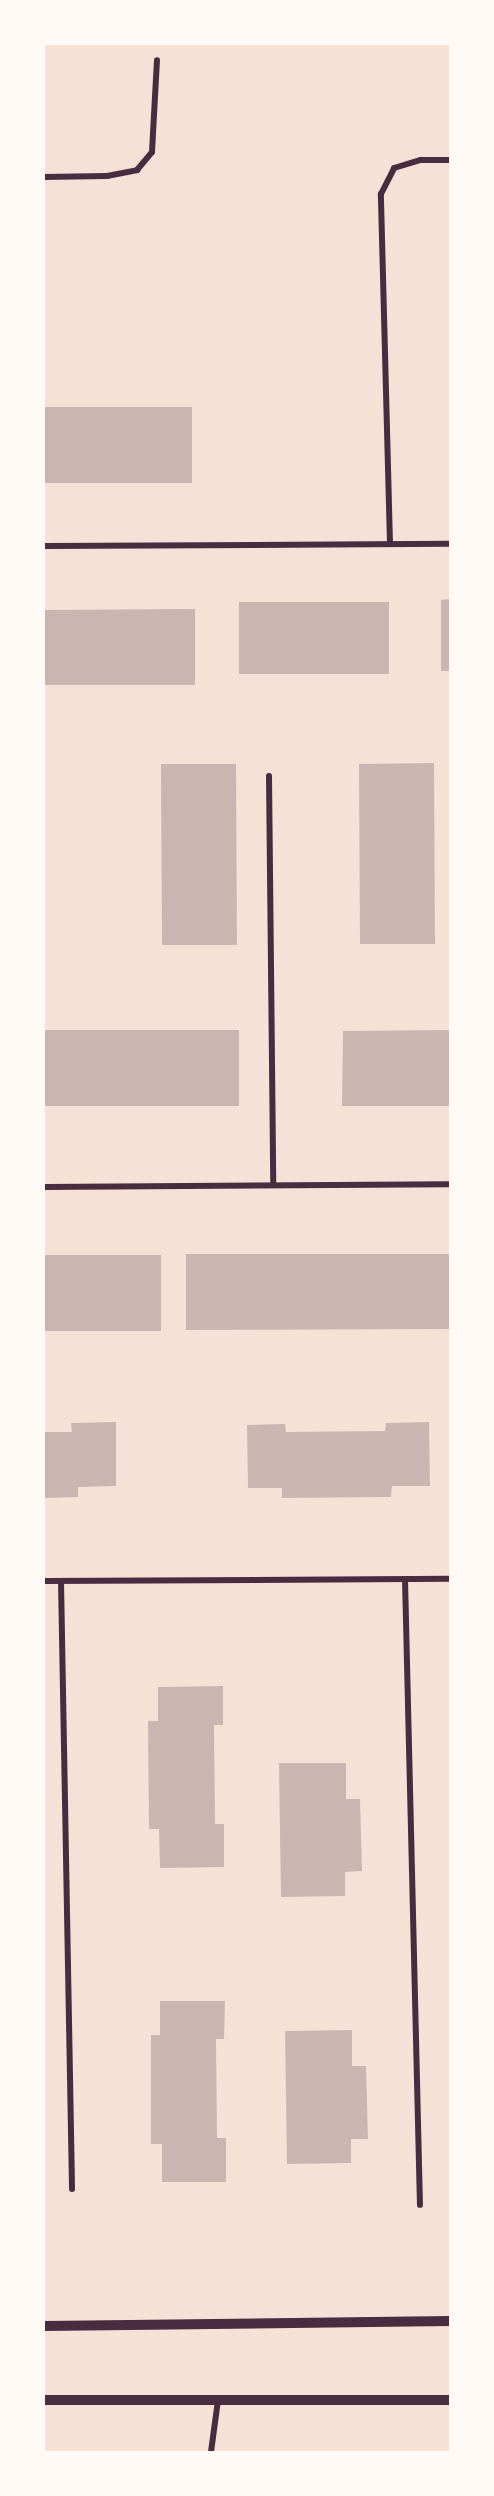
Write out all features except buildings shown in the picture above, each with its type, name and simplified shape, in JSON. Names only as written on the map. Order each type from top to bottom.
[{"type":"street","points":[[44,177],[107,176],[137,170],[152,152],[157,60]]},
{"type":"street","points":[[390,544],[381,194],[394,168],[421,160],[450,160]]},
{"type":"street","points":[[44,546],[450,544]]},
{"type":"street","points":[[269,776],[273,1184]]},
{"type":"street","points":[[44,1187],[450,1184]]},
{"type":"street","points":[[405,1579],[420,2205]]},
{"type":"street","points":[[44,1581],[450,1579]]},
{"type":"street","points":[[62,1581],[72,2189]]},
{"type":"street","points":[[44,2326],[450,2321]]},
{"type":"street","points":[[44,2400],[450,2400]]},
{"type":"street","points":[[211,2452],[218,2400]]}]
